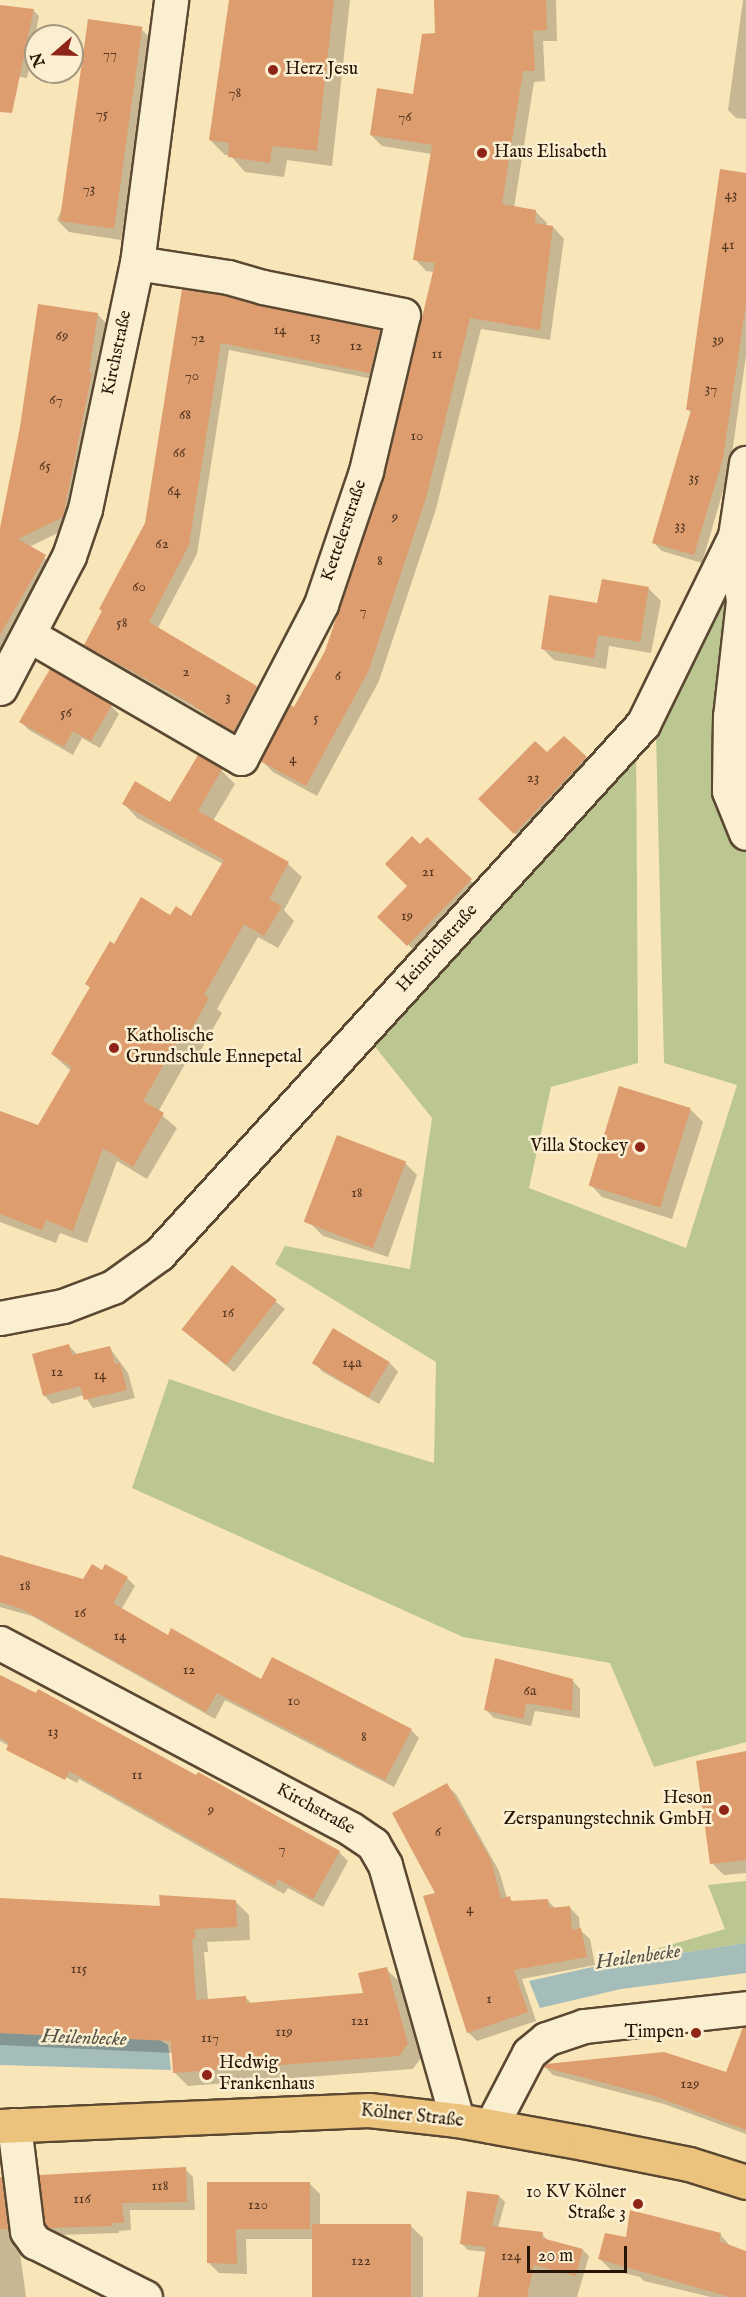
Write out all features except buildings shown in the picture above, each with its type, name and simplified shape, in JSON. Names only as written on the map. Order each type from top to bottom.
[{"type":"main road","name":"Kölner Straße","points":[[7,2126],[369,2110],[457,2120],[689,2164],[746,2182]]},
{"type":"street","name":"Kirchstraße","points":[[0,688],[69,556],[85,509],[137,263],[171,0]]},
{"type":"street","name":"Kettelerstraße","points":[[29,635],[241,758],[321,604],[366,471],[403,315],[263,287],[228,277],[137,263]]},
{"type":"street","name":"Heinrichstraße","points":[[0,1318],[63,1306],[113,1287],[159,1254],[643,724],[735,536],[746,463]]},
{"type":"street","points":[[735,536],[743,601],[730,716],[729,791],[746,833]]},
{"type":"street","name":"Kirchstraße","points":[[0,1643],[351,1829],[373,1844],[385,1865],[457,2120]]},
{"type":"street","points":[[492,2127],[529,2053],[546,2039],[584,2026],[746,2008]]},
{"type":"street","points":[[7,2126],[27,2231],[35,2242],[145,2297]]},
{"type":"green space","points":[[711,583],[746,588],[740,705],[746,803],[746,1742],[654,1767],[610,1663],[463,1637],[132,1488],[169,1379],[275,1415],[434,1463],[436,1362],[275,1264],[285,1246],[410,1269],[432,1118],[361,1029],[636,728],[638,1063],[551,1087],[529,1188],[686,1248],[737,1085],[664,1063],[655,694]]},
{"type":"green space","points":[[746,1881],[746,1943],[597,1966],[725,1929],[708,1885]]},
{"type":"water","points":[[746,1943],[746,1973],[621,1989],[540,2008],[529,1981],[597,1966]]},
{"type":"water","name":"Heilenbecke","points":[[0,2033],[160,2040],[168,2045],[171,2070],[0,2065]]},
{"type":"place","name":"Herz Jesu","points":[[273,70]]},
{"type":"place","name":"Haus Elisabeth","points":[[482,153]]},
{"type":"place","name":"Katholische Grundschule Ennepetal","points":[[114,1048]]},
{"type":"place","name":"Villa Stockey","points":[[640,1147]]},
{"type":"place","name":"Heson Zerspanungstechnik GmbH","points":[[724,1810]]},
{"type":"place","name":"Timpen","points":[[696,2033]]},
{"type":"place","name":"Hedwig Frankenhaus","points":[[207,2075]]},
{"type":"place","name":"10 KV Kölner Straße 3","points":[[638,2204]]}]
